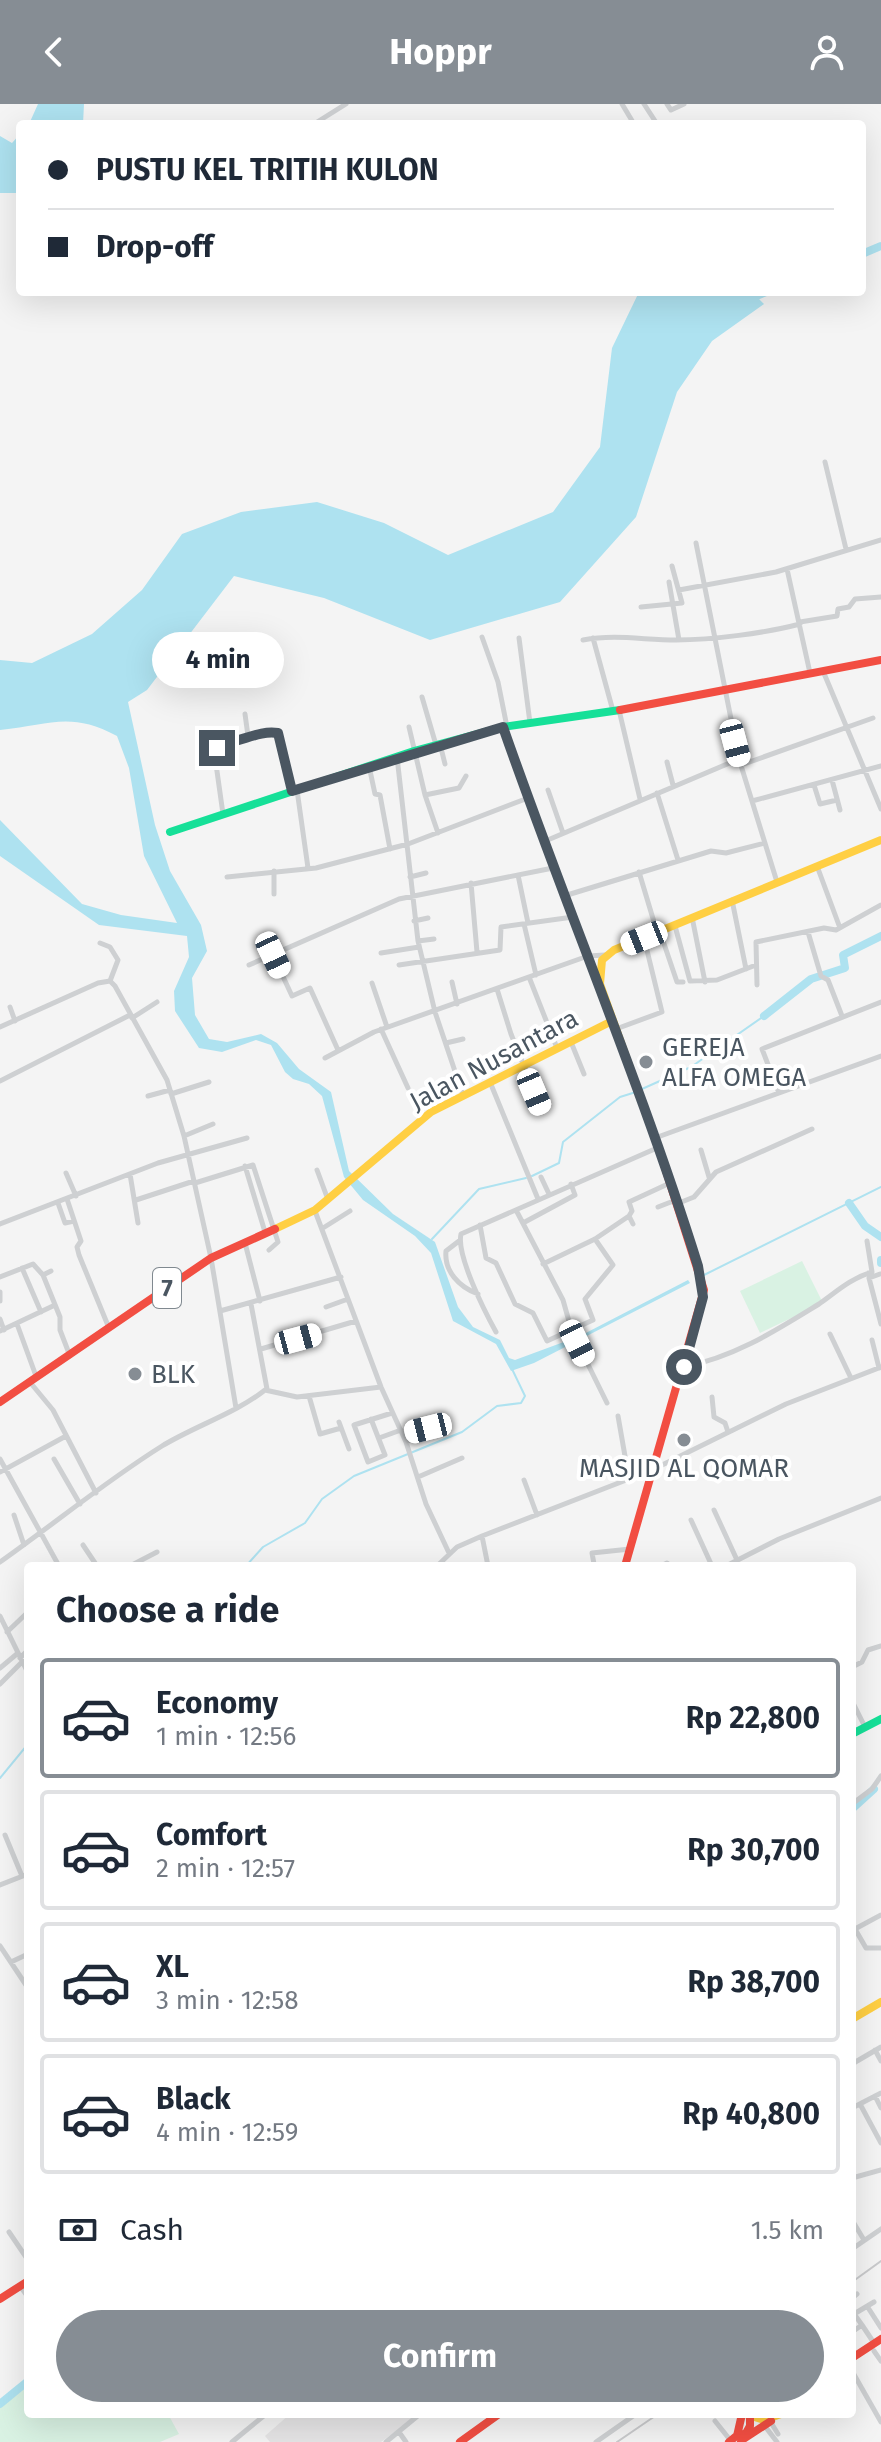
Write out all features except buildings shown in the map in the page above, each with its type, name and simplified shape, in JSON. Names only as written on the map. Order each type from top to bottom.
[{"type":"main road","points":[[170,832],[414,751],[505,727],[725,691],[881,660]]},
{"type":"main road","points":[[626,1562],[702,1305],[702,1282],[678,1202],[598,977],[598,967],[605,955],[881,840]]},
{"type":"main road","name":"Jalan Nusantara","points":[[0,1402],[211,1258],[315,1210],[409,1127],[463,1095],[571,1041],[614,1025]]},
{"type":"main road","points":[[856,1732],[881,1719]]},
{"type":"main road","points":[[856,2017],[881,2002]]},
{"type":"main road","points":[[0,2299],[24,2283]]},
{"type":"main road","points":[[856,2356],[877,2345]]},
{"type":"main road","points":[[856,2364],[877,2345]]},
{"type":"main road","points":[[460,2442],[493,2418]]},
{"type":"main road","points":[[735,2441],[759,2418]]},
{"type":"main road","points":[[735,2441],[759,2418]]},
{"type":"main road","points":[[735,2441],[759,2418]]},
{"type":"street","points":[[320,120],[346,104]]},
{"type":"street","points":[[667,104],[671,110],[684,104]]},
{"type":"street","points":[[825,462],[846,549]]},
{"type":"street","points":[[679,590],[787,569],[881,540]]},
{"type":"street","points":[[696,543],[740,762],[777,882]]},
{"type":"street","points":[[641,607],[682,603],[672,566]]},
{"type":"street","points":[[787,569],[810,673]]},
{"type":"street","points":[[669,582],[679,640]]},
{"type":"street","points":[[583,640],[619,636],[679,640],[716,636],[837,616],[838,609],[849,607],[855,599],[881,597]]},
{"type":"street","points":[[482,637],[498,682],[505,727],[543,842],[598,977]]},
{"type":"street","points":[[519,638],[530,723]]},
{"type":"street","points":[[593,638],[640,799]]},
{"type":"street","points":[[823,671],[881,809]]},
{"type":"street","points":[[422,697],[445,764]]},
{"type":"street","points":[[245,714],[248,736]]},
{"type":"street","points":[[543,842],[673,785],[873,718]]},
{"type":"street","points":[[409,727],[425,795],[438,833]]},
{"type":"street","points":[[223,814],[217,748],[264,732],[280,735],[295,790],[308,868]]},
{"type":"street","points":[[397,757],[408,844],[410,896],[418,944],[435,1012],[463,1095]]},
{"type":"street","points":[[667,762],[673,785]]},
{"type":"street","points":[[369,766],[375,794],[380,795],[390,849]]},
{"type":"street","points":[[752,801],[881,766]]},
{"type":"street","points":[[425,795],[459,788],[466,776]]},
{"type":"street","points":[[832,780],[840,810]]},
{"type":"street","points":[[814,785],[820,804],[837,800]]},
{"type":"street","points":[[548,790],[563,833]]},
{"type":"street","points":[[657,793],[678,861]]},
{"type":"street","points":[[227,877],[308,868],[390,849],[528,798]]},
{"type":"street","points":[[564,896],[714,850],[726,853],[765,843]]},
{"type":"street","points":[[817,866],[840,928]]},
{"type":"street","points":[[249,965],[410,896],[553,868]]},
{"type":"street","points":[[274,871],[274,894]]},
{"type":"street","points":[[639,872],[677,982],[683,982]]},
{"type":"street","points":[[410,877],[426,873]]},
{"type":"street","points":[[518,875],[532,976],[557,1048]]},
{"type":"street","points":[[471,883],[477,952]]},
{"type":"street","points":[[732,900],[746,969]]},
{"type":"street","points":[[757,985],[756,942],[840,928],[881,905]]},
{"type":"street","points":[[399,965],[502,949],[499,929],[573,917]]},
{"type":"street","points":[[692,917],[705,982]]},
{"type":"street","points":[[414,921],[428,918]]},
{"type":"street","points":[[674,925],[689,981],[705,982],[756,965]]},
{"type":"street","points":[[808,932],[821,976],[827,979],[842,1016]]},
{"type":"street","points":[[614,1025],[662,1012],[644,938]]},
{"type":"street","points":[[381,953],[434,939]]},
{"type":"street","points":[[0,1027],[110,981],[118,960],[110,947],[100,943]]},
{"type":"street","points":[[273,955],[292,996],[310,988],[338,1050]]},
{"type":"street","points":[[325,1058],[384,1028],[588,956],[605,955]]},
{"type":"street","points":[[110,981],[171,1092],[184,1136],[211,1258],[236,1408]]},
{"type":"street","points":[[452,982],[457,1004]]},
{"type":"street","points":[[372,983],[384,1028],[408,1088]]},
{"type":"street","points":[[497,989],[542,1111]]},
{"type":"street","points":[[0,1081],[157,1002]]},
{"type":"street","points":[[779,1093],[762,1049],[881,1002]]},
{"type":"street","points":[[10,1007],[15,1021]]},
{"type":"street","points":[[446,1043],[463,1039]]},
{"type":"street","points":[[571,1041],[584,1074]]},
{"type":"street","points":[[654,1138],[881,1056]]},
{"type":"street","points":[[148,1096],[209,1082]]},
{"type":"street","points":[[490,1082],[538,1199]]},
{"type":"street","points":[[184,1136],[213,1124]]},
{"type":"street","points":[[658,1207],[694,1197],[709,1177],[812,1129]]},
{"type":"street","points":[[0,1224],[189,1153],[247,1138]]},
{"type":"street","points":[[496,1332],[478,1294],[460,1240],[461,1234],[658,1148]]},
{"type":"street","points":[[701,1150],[709,1177]]},
{"type":"street","points":[[136,1200],[245,1166],[269,1232],[278,1243],[269,1250]]},
{"type":"street","points":[[317,1170],[328,1198]]},
{"type":"street","points":[[66,1173],[76,1196]]},
{"type":"street","points":[[130,1174],[138,1223]]},
{"type":"street","points":[[541,1177],[549,1194]]},
{"type":"street","points":[[543,1264],[595,1239],[629,1216],[632,1211],[629,1202],[671,1183]]},
{"type":"street","points":[[517,1232],[575,1195],[571,1184]]},
{"type":"street","points":[[67,1199],[81,1242],[77,1247],[109,1329]]},
{"type":"street","points":[[58,1203],[65,1223],[74,1221]]},
{"type":"street","points":[[315,1210],[381,1387],[449,1553]]},
{"type":"street","points":[[516,1210],[563,1300],[577,1343],[607,1403]]},
{"type":"street","points":[[323,1228],[350,1211]]},
{"type":"street","points":[[629,1216],[633,1224]]},
{"type":"street","points":[[480,1225],[486,1258],[496,1263],[515,1304],[533,1313],[544,1340],[593,1320],[585,1299],[613,1265],[595,1239]]},
{"type":"street","points":[[460,1240],[446,1251],[445,1257],[457,1283],[478,1294]]},
{"type":"street","points":[[867,1241],[872,1272]]},
{"type":"street","points":[[244,1242],[260,1301]]},
{"type":"street","points":[[0,1277],[36,1264],[55,1305],[70,1356]]},
{"type":"street","points":[[22,1268],[41,1312]]},
{"type":"street","points":[[43,1275],[51,1271]]},
{"type":"street","points":[[684,1367],[708,1362],[761,1340],[848,1282],[880,1272]]},
{"type":"street","points":[[880,1272],[869,1277],[878,1299],[881,1323]]},
{"type":"street","points":[[220,1311],[341,1277]]},
{"type":"street","points":[[0,1292],[0,1301]]},
{"type":"street","points":[[326,1307],[348,1299]]},
{"type":"street","points":[[251,1304],[268,1389]]},
{"type":"street","points":[[0,1319],[2,1330],[55,1305]]},
{"type":"street","points":[[261,1349],[356,1321]]},
{"type":"street","points":[[17,1324],[41,1400],[49,1404],[96,1493]]},
{"type":"street","points":[[830,1334],[850,1376]]},
{"type":"street","points":[[441,1562],[449,1553],[482,1536],[652,1470],[850,1376],[880,1367],[872,1340]]},
{"type":"street","points":[[0,1562],[197,1425],[236,1408],[268,1389],[290,1396],[309,1396],[381,1387]]},
{"type":"street","points":[[309,1396],[320,1434],[341,1427],[354,1429]]},
{"type":"street","points":[[712,1397],[714,1417],[725,1423],[728,1432]]},
{"type":"street","points":[[371,1419],[385,1455],[366,1462],[354,1425],[371,1419],[392,1413]]},
{"type":"street","points":[[618,1416],[629,1479]]},
{"type":"street","points":[[379,1438],[448,1424]]},
{"type":"street","points":[[341,1427],[349,1449]]},
{"type":"street","points":[[406,1442],[426,1435]]},
{"type":"street","points":[[2,1470],[66,1436]]},
{"type":"street","points":[[418,1477],[462,1458]]},
{"type":"street","points":[[0,1459],[2,1470],[56,1562]]},
{"type":"street","points":[[54,1459],[80,1504]]},
{"type":"street","points":[[524,1480],[537,1515]]},
{"type":"street","points":[[733,1562],[881,1498]]},
{"type":"street","points":[[714,1510],[737,1560]]},
{"type":"street","points":[[14,1515],[24,1545]]},
{"type":"street","points":[[691,1520],[710,1562]]},
{"type":"street","points":[[482,1536],[487,1562]]},
{"type":"street","points":[[83,1545],[92,1562]]},
{"type":"street","points":[[594,1562],[592,1553],[630,1549]]},
{"type":"street","points":[[138,1562],[157,1552]]},
{"type":"street","points":[[0,1616],[24,1666]]},
{"type":"street","points":[[7,1632],[24,1616]]},
{"type":"street","points":[[856,1665],[862,1662],[868,1650],[881,1646]]},
{"type":"street","points":[[0,1684],[24,1654]]},
{"type":"street","points":[[0,1668],[20,1658]]},
{"type":"street","points":[[856,1709],[865,1727]]},
{"type":"street","points":[[856,1801],[872,1789],[881,1776]]},
{"type":"street","points":[[5,1835],[24,1872]]},
{"type":"street","points":[[0,1885],[24,1877]]},
{"type":"street","points":[[856,1928],[881,1915]]},
{"type":"street","points":[[856,1934],[866,1948],[881,1948]]},
{"type":"street","points":[[0,1946],[24,1982]]},
{"type":"street","points":[[11,1962],[24,1956]]},
{"type":"street","points":[[856,2062],[878,2049],[881,2061]]},
{"type":"street","points":[[856,2106],[878,2094],[881,2108]]},
{"type":"street","points":[[860,2104],[881,2143]]},
{"type":"street","points":[[856,2177],[881,2170]]},
{"type":"street","points":[[856,2227],[864,2240]]},
{"type":"street","points":[[856,2246],[881,2229]]},
{"type":"street","points":[[9,2232],[24,2254]]},
{"type":"street","points":[[856,2311],[874,2302]]},
{"type":"street","points":[[867,2306],[881,2328]]},
{"type":"street","points":[[856,2316],[877,2345],[881,2361]]},
{"type":"street","points":[[856,2329],[862,2325]]},
{"type":"street","points":[[856,2375],[881,2422]]},
{"type":"street","points":[[232,2442],[261,2418]]},
{"type":"street","points":[[386,2442],[415,2418]]},
{"type":"street","points":[[596,2442],[630,2418]]},
{"type":"street","points":[[761,2418],[778,2434]]},
{"type":"street","points":[[761,2418],[777,2442]]},
{"type":"street","points":[[715,2421],[735,2441]]},
{"type":"street","points":[[399,2432],[406,2442]]},
{"type":"shaded area","points":[[285,2418],[414,2418],[381,2442],[270,2442],[265,2436]]},
{"type":"green space","points":[[802,1261],[823,1303],[760,1333],[740,1291]]},
{"type":"green space","points":[[24,2387],[24,2418],[170,2418],[179,2434],[160,2442],[0,2442],[0,2408]]},
{"type":"water","points":[[38,104],[84,104],[83,120],[31,120]]},
{"type":"water","points":[[0,136],[12,143],[16,138],[16,193],[0,193]]},
{"type":"water","points":[[637,296],[756,296],[764,304],[712,341],[677,392],[636,517],[560,602],[430,640],[324,598],[234,576],[147,690],[128,702],[155,825],[170,871],[201,925],[207,951],[192,978],[195,1015],[209,1039],[227,1042],[261,1034],[277,1043],[299,1069],[331,1092],[349,1171],[393,1214],[435,1242],[458,1307],[473,1327],[500,1340],[509,1358],[515,1360],[580,1336],[688,1280],[690,1283],[534,1363],[511,1371],[496,1344],[453,1321],[431,1253],[415,1236],[363,1200],[344,1177],[322,1096],[309,1084],[293,1079],[285,1072],[271,1045],[256,1040],[222,1052],[199,1048],[175,1011],[174,991],[189,957],[187,936],[99,925],[0,856],[0,820],[82,904],[121,915],[177,923],[144,856],[129,768],[117,736],[101,728],[73,722],[0,730],[0,660],[32,663],[92,634],[142,590],[182,534],[241,512],[317,502],[384,523],[448,555],[553,512],[600,447],[612,348]]},
{"type":"waterway","points":[[866,252],[881,246]]},
{"type":"waterway","points":[[747,300],[756,296]]},
{"type":"waterway","points":[[764,1016],[811,979],[845,968],[843,955],[881,936]]},
{"type":"waterway","points":[[642,1089],[691,1067],[764,1016]]},
{"type":"waterway","points":[[532,1176],[559,1163],[563,1142],[620,1097],[636,1092]]},
{"type":"waterway","points":[[432,1239],[479,1189],[526,1178]]},
{"type":"waterway","points":[[704,1275],[881,1187]]},
{"type":"waterway","points":[[849,1203],[865,1226],[881,1237]]},
{"type":"waterway","points":[[250,1562],[263,1547],[305,1523],[322,1499],[354,1476],[462,1432],[497,1406],[521,1403],[525,1396],[512,1369]]},
{"type":"waterway","points":[[0,1778],[24,1749]]},
{"type":"waterway","points":[[856,1805],[874,1789]]},
{"type":"waterway","points":[[0,2404],[24,2384]]},
{"type":"railway","points":[[856,2279],[881,2261]]},
{"type":"railway","points":[[617,2442],[652,2418]]},
{"type":"traffic: fast","points":[[170,832],[414,751],[503,727],[620,710]]},
{"type":"traffic: fast","points":[[856,1732],[881,1719]]},
{"type":"traffic: slow","points":[[660,1152],[600,984],[602,960],[614,950],[881,840]]},
{"type":"traffic: slow","points":[[275,1229],[315,1210],[431,1112],[612,1021]]},
{"type":"traffic: slow","points":[[856,2017],[881,2002]]},
{"type":"traffic: slow","points":[[758,2418],[770,2418]]},
{"type":"traffic: jam","points":[[620,710],[881,660]]},
{"type":"traffic: jam","points":[[626,1562],[704,1290],[660,1152]]},
{"type":"traffic: jam","points":[[0,1402],[211,1258],[275,1229]]},
{"type":"traffic: jam","points":[[0,2299],[24,2284]]},
{"type":"traffic: jam","points":[[856,2355],[881,2339]]},
{"type":"traffic: jam","points":[[460,2442],[493,2418]]},
{"type":"traffic: jam","points":[[737,2436],[741,2418]]},
{"type":"traffic: jam","points":[[741,2442],[750,2426],[750,2418]]},
{"type":"traffic: jam","points":[[745,2438],[771,2421]]},
{"type":"traffic: jam","points":[[729,2442],[740,2433]]},
{"type":"place","name":"GEREJA ALFA OMEGA","points":[[646,1062]]},
{"type":"place","name":"BLK","points":[[135,1374]]},
{"type":"place","name":"MASJID AL QOMAR","points":[[684,1440]]},
{"type":"route","points":[[217,748],[221,743],[233,744],[258,733],[278,733],[292,791],[414,751],[503,727],[543,842],[598,977],[698,1266],[704,1290],[702,1305],[684,1367]]}]
